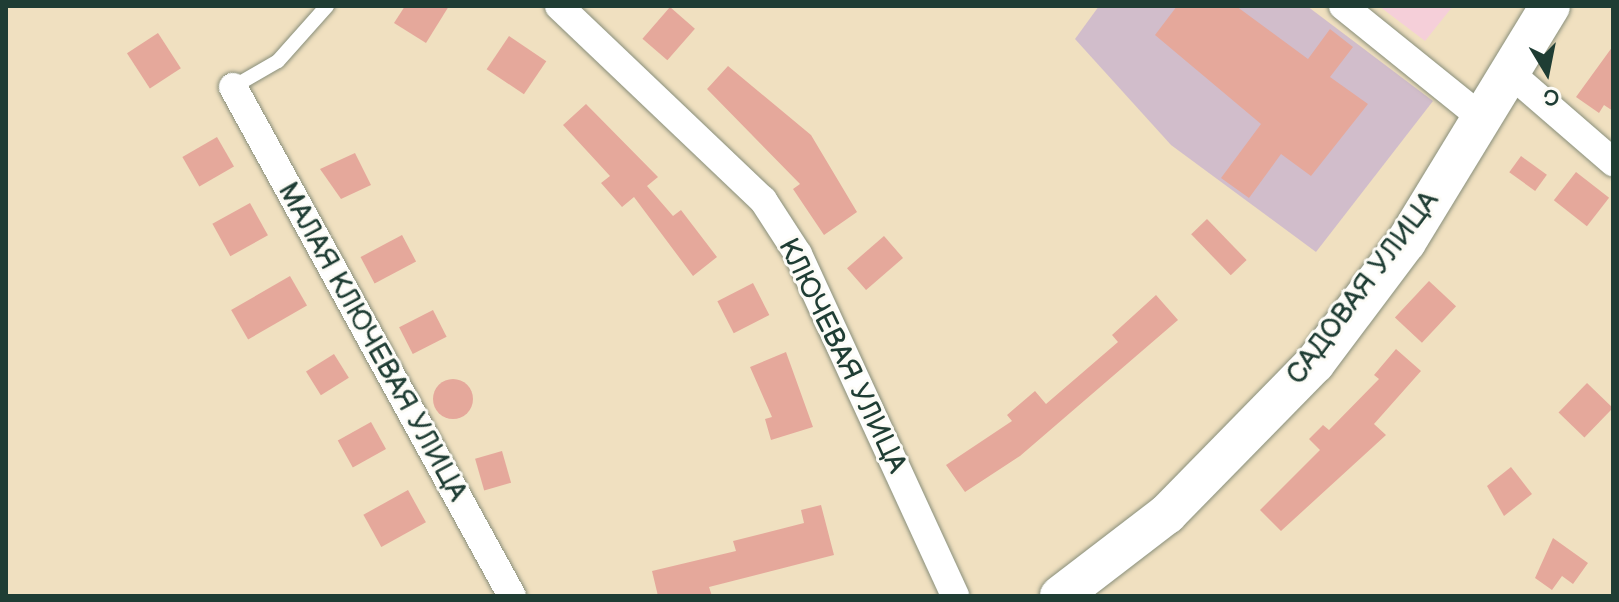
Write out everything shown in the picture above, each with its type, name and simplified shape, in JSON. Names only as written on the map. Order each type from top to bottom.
[{"type":"main road","name":"САДОВАЯ УЛИЦА","points":[[1060,596],[1167,514],[1315,363],[1406,242],[1550,6]]},
{"type":"street","name":"КЛЮЧЕВАЯ УЛИЦА","points":[[559,6],[763,200],[798,254],[955,596]]},
{"type":"street","points":[[1343,6],[1482,118]]},
{"type":"street","points":[[1509,72],[1613,162]]},
{"type":"street","name":"МАЛАЯ КЛЮЧЕВАЯ УЛИЦА","points":[[233,87],[512,596]]},
{"type":"lane","points":[[233,87],[278,61],[327,6]]},
{"type":"shaded area","points":[[1099,6],[1307,6],[1433,101],[1316,252],[1171,145],[1075,39]]},
{"type":"shaded area","points":[[1379,6],[1453,6],[1425,41]]},
{"type":"building","points":[[405,6],[449,6],[426,43],[394,23]]},
{"type":"building","points":[[1177,6],[1236,6],[1308,59],[1330,29],[1353,47],[1330,77],[1368,104],[1311,176],[1281,154],[1249,198],[1221,178],[1261,124],[1155,35]]},
{"type":"building","points":[[670,7],[695,29],[667,60],[642,39]]},
{"type":"building","points":[[158,33],[181,68],[150,88],[127,53]]},
{"type":"building","points":[[509,36],[546,61],[524,94],[487,69]]},
{"type":"building","points":[[1613,46],[1613,111],[1604,105],[1599,113],[1576,97]]},
{"type":"building","points":[[728,66],[811,135],[857,212],[824,235],[793,189],[800,184],[707,89]]},
{"type":"building","points":[[586,104],[658,177],[647,186],[673,216],[681,210],[717,257],[693,276],[634,197],[622,207],[601,183],[610,176],[563,125]]},
{"type":"building","points":[[217,137],[234,166],[199,186],[182,157]]},
{"type":"building","points":[[355,153],[371,185],[341,199],[320,169]]},
{"type":"building","points":[[1521,156],[1547,175],[1535,191],[1509,172]]},
{"type":"building","points":[[1576,172],[1609,198],[1587,226],[1554,200]]},
{"type":"building","points":[[250,203],[268,235],[230,256],[212,224]]},
{"type":"building","points":[[1207,219],[1247,260],[1231,275],[1191,234]]},
{"type":"building","points":[[402,235],[416,261],[375,284],[361,257]]},
{"type":"building","points":[[884,236],[903,258],[866,290],[847,268]]},
{"type":"building","points":[[290,276],[307,305],[248,339],[231,310]]},
{"type":"building","points":[[1429,281],[1456,306],[1422,343],[1395,318]]},
{"type":"building","points":[[753,283],[769,315],[734,333],[717,301]]},
{"type":"building","points":[[1156,295],[1178,320],[1020,456],[965,492],[946,465],[1012,421],[1007,415],[1035,391],[1046,404],[1118,342],[1112,335]]},
{"type":"building","points":[[433,310],[447,337],[413,354],[399,327]]},
{"type":"building","points":[[1396,349],[1421,371],[1374,424],[1386,435],[1281,531],[1260,510],[1320,450],[1309,439],[1323,425],[1329,430],[1379,379],[1374,375]]},
{"type":"building","points":[[786,352],[813,427],[771,440],[765,419],[772,417],[750,367]]},
{"type":"building","points":[[334,354],[349,378],[321,395],[306,371]]},
{"type":"building","points":[[453,379],[467,385],[473,399],[467,413],[453,419],[439,413],[433,399],[439,385]]},
{"type":"building","points":[[1587,383],[1613,408],[1584,438],[1559,412]]},
{"type":"building","points":[[371,422],[386,449],[353,468],[338,440]]},
{"type":"building","points":[[502,451],[511,483],[484,490],[475,459]]},
{"type":"building","points":[[1511,467],[1532,494],[1504,516],[1487,486]]},
{"type":"building","points":[[408,490],[426,522],[381,547],[363,515]]},
{"type":"building","points":[[821,505],[834,555],[709,587],[712,596],[658,596],[652,571],[736,551],[733,541],[804,523],[801,510]]},
{"type":"building","points":[[1553,538],[1588,563],[1573,584],[1562,576],[1552,590],[1535,578]]}]
